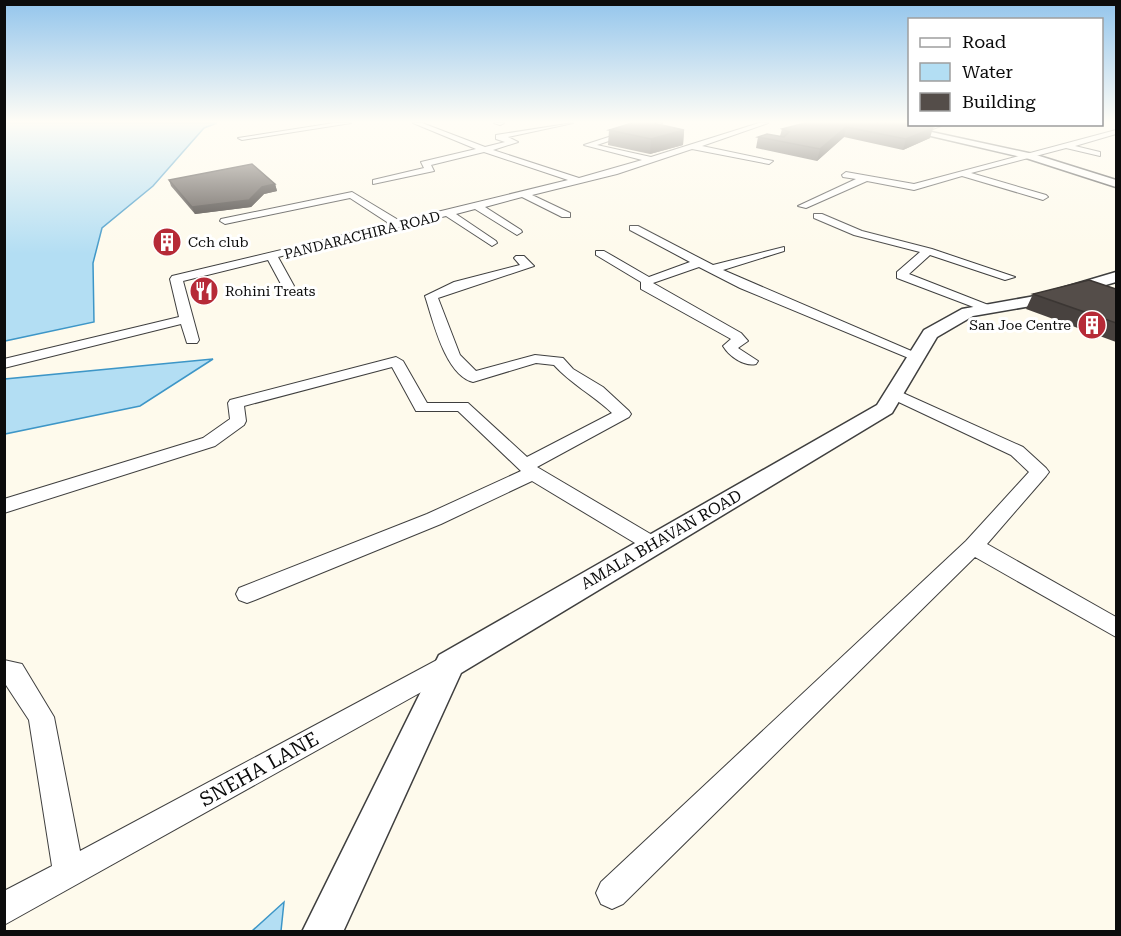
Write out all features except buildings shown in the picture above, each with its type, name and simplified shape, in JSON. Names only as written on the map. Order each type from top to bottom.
[{"type":"street","points":[[376,182],[431,169],[427,167]]},
{"type":"street","points":[[537,167],[579,180]]},
{"type":"street","name":"PANDARACHIRA ROAD","points":[[186,318],[176,279],[477,206],[624,167]]},
{"type":"street","points":[[846,175],[914,188],[988,167]]},
{"type":"street","points":[[1063,167],[1116,184]]},
{"type":"street","points":[[964,174],[1043,197]]},
{"type":"street","points":[[803,206],[867,178]]},
{"type":"street","points":[[523,194],[566,215]]},
{"type":"street","points":[[225,221],[352,195],[399,225]]},
{"type":"street","points":[[477,206],[517,232]]},
{"type":"street","points":[[448,213],[492,243]]},
{"type":"street","points":[[818,216],[858,233],[928,251],[1009,277]]},
{"type":"street","points":[[634,228],[706,266],[916,356]]},
{"type":"street","points":[[600,253],[648,282],[780,249]]},
{"type":"street","points":[[928,251],[901,274],[989,308]]},
{"type":"street","points":[[272,257],[288,286]]},
{"type":"street","points":[[247,594],[434,519],[529,470],[623,414],[597,390],[568,372],[558,361],[535,359],[473,376],[453,356],[431,296],[459,285],[528,266],[520,258]]},
{"type":"street","name":"AMALA BHAVAN ROAD","points":[[450,664],[885,408],[930,334],[968,312],[1037,300],[1113,280]]},
{"type":"street","points":[[648,282],[645,286],[736,336],[741,341],[730,346],[733,351],[751,361]]},
{"type":"street","points":[[4,364],[186,318],[192,340]]},
{"type":"street","points":[[4,506],[209,442],[238,421],[236,403],[396,361],[423,408],[462,406],[529,470],[652,544]]},
{"type":"street","points":[[612,893],[973,546],[1040,472],[1017,452],[894,394]]},
{"type":"street","points":[[973,546],[1116,628]]},
{"type":"street","points":[[322,932],[450,664]]},
{"type":"street","name":"SNEHA LANE","points":[[4,909],[450,664]]},
{"type":"street","points":[[4,671],[13,672],[41,717],[69,874]]},
{"type":"water","points":[[4,167],[170,167],[153,186],[102,228],[93,263],[94,322],[5,341]]},
{"type":"water","points":[[213,359],[140,406],[5,434],[5,379]]},
{"type":"water","points":[[284,902],[281,931],[252,931]]},
{"type":"place","name":"Cch club","points":[[167,242]]},
{"type":"place","name":"Rohini Treats","points":[[204,291]]},
{"type":"place","name":"San Joe Centre","points":[[1092,325]]}]
